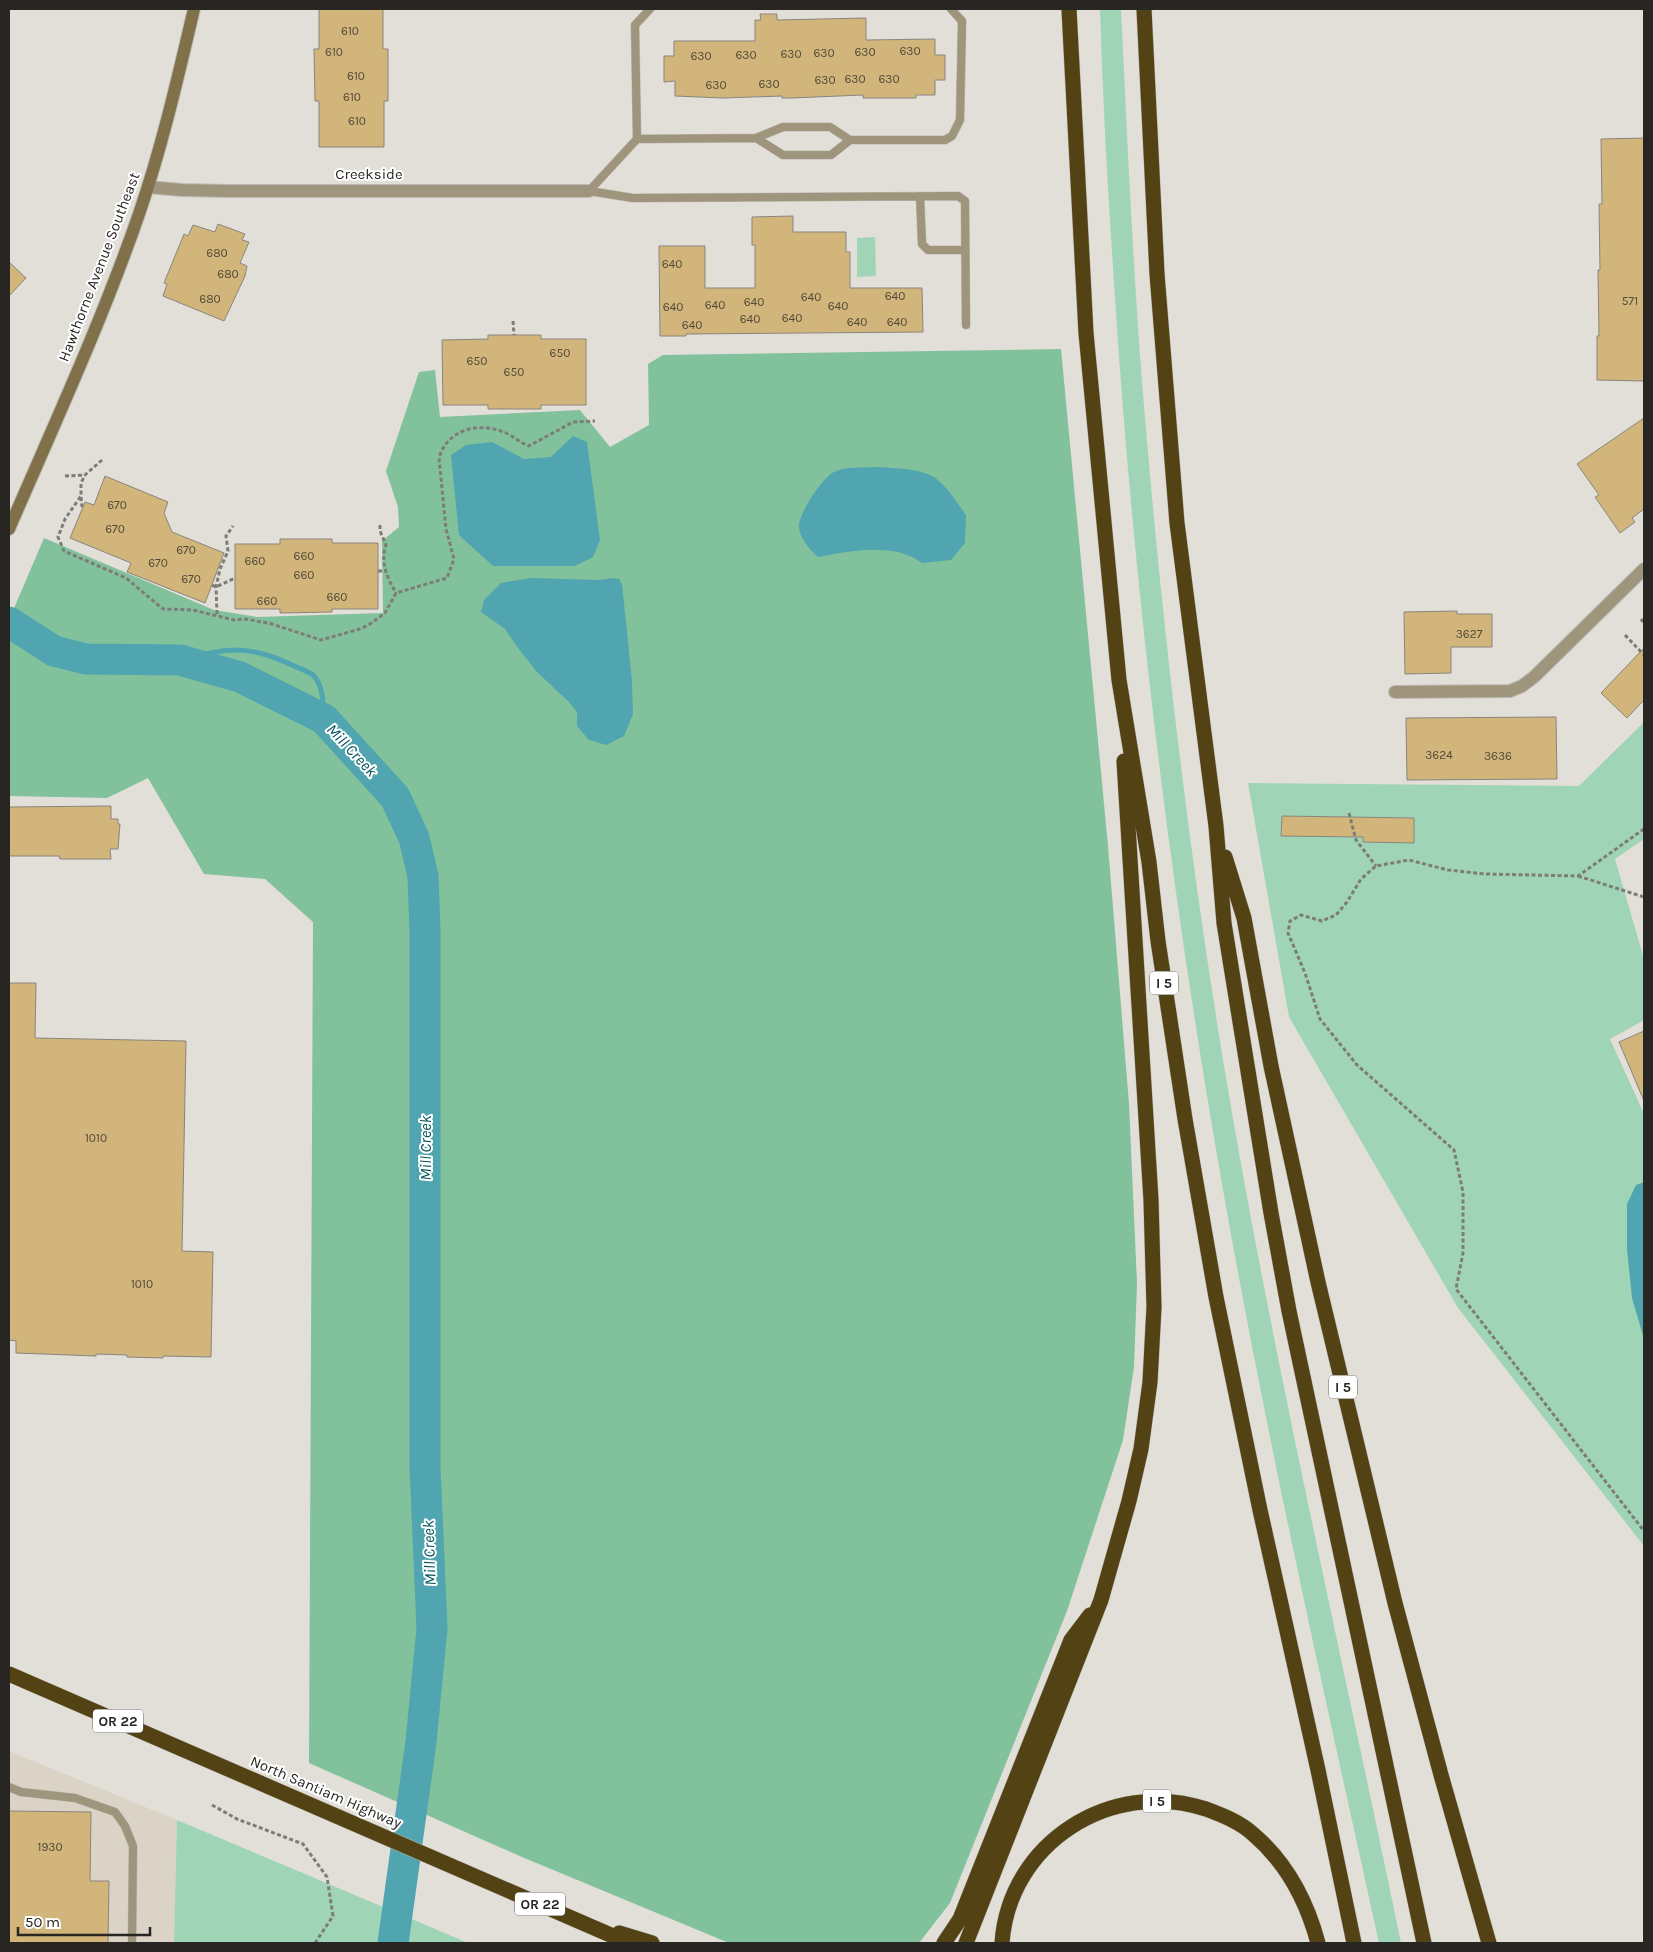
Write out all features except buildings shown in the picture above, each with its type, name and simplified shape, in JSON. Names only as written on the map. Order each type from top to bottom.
[{"type":"highway","name":"I 5","points":[[1069,9],[1086,333],[1119,680],[1149,862],[1158,941],[1185,1119],[1216,1297],[1354,1943]]},
{"type":"highway","name":"I 5","points":[[1144,9],[1157,274],[1177,523],[1216,826],[1224,923],[1271,1213],[1289,1311],[1424,1943]]},
{"type":"highway","points":[[966,1943],[1101,1600],[1129,1501],[1141,1449],[1150,1382],[1154,1307],[1151,1200],[1119,680]]},
{"type":"highway","name":"I 5","points":[[1216,826],[1244,918],[1271,1066],[1318,1282],[1390,1583],[1441,1775],[1489,1943]]},
{"type":"highway","points":[[944,1943],[960,1919],[1071,1640],[1101,1600]]},
{"type":"highway","name":"North Santiam Highway","points":[[9,1674],[629,1943]]},
{"type":"highway","name":"I 5","points":[[1002,1943],[1007,1911],[1017,1888],[1031,1863],[1046,1846],[1064,1831],[1103,1810],[1141,1802],[1158,1801],[1196,1806],[1222,1816],[1252,1833],[1284,1867],[1299,1892],[1312,1922],[1318,1943]]},
{"type":"highway","points":[[584,1923],[609,1943]]},
{"type":"highway","points":[[584,1923],[652,1943]]},
{"type":"main road","name":"Hawthorne Avenue Southeast","points":[[9,529],[102,312],[148,187],[184,56],[194,9]]},
{"type":"street","name":"Creekside","points":[[148,187],[229,191],[589,191]]},
{"type":"street","points":[[1395,692],[1510,691],[1522,686],[1534,678],[1644,568]]},
{"type":"lane","points":[[589,191],[637,139],[635,25],[650,9]]},
{"type":"lane","points":[[637,139],[756,138],[783,127],[830,127],[850,140],[945,140],[952,136],[960,120],[962,21],[952,9]]},
{"type":"lane","points":[[756,138],[783,155],[831,155],[850,140]]},
{"type":"lane","points":[[589,191],[633,198],[958,196],[965,201],[966,325]]},
{"type":"lane","points":[[920,196],[922,244],[928,250],[964,250]]},
{"type":"lane","points":[[9,1787],[21,1792],[74,1798],[115,1812],[125,1826],[133,1846],[132,1943]]},
{"type":"path","points":[[513,321],[514,335]]},
{"type":"path","points":[[81,496],[65,519],[58,537],[64,550],[126,578],[163,609],[193,610],[217,614],[234,620],[246,619],[272,624],[321,640],[360,629],[370,624],[385,613],[396,593],[447,578],[454,559],[446,529],[439,458],[441,451],[454,435],[470,428],[493,429],[529,446],[573,422],[595,421]]},
{"type":"path","points":[[82,507],[81,482],[85,475],[102,460]]},
{"type":"path","points":[[65,476],[85,475]]},
{"type":"path","points":[[380,525],[380,531],[386,545],[382,555],[385,571],[396,593]]},
{"type":"path","points":[[217,614],[216,587],[220,569],[228,552],[226,536],[233,526]]},
{"type":"path","points":[[378,571],[385,571]]},
{"type":"path","points":[[212,586],[216,587],[235,578]]},
{"type":"path","points":[[1640,619],[1644,623]]},
{"type":"path","points":[[1624,635],[1644,655]]},
{"type":"path","points":[[1349,813],[1356,840],[1376,866]]},
{"type":"path","points":[[1578,876],[1644,829]]},
{"type":"path","points":[[1644,897],[1578,876],[1485,874],[1448,870],[1409,860],[1376,866],[1361,879],[1347,902],[1336,915],[1322,921],[1301,915],[1290,921],[1288,933],[1305,973],[1320,1019],[1357,1065],[1454,1150],[1463,1192],[1463,1253],[1456,1289],[1644,1531]]},
{"type":"path","points":[[212,1805],[237,1819],[303,1844],[327,1877],[334,1916],[315,1943]]},
{"type":"shaded area","points":[[9,1751],[177,1820],[174,1943],[9,1943]]},
{"type":"green space","points":[[1100,9],[1121,9],[1135,279],[1142,387],[1154,519],[1170,676],[1189,832],[1224,1066],[1243,1176],[1286,1396],[1401,1943],[1379,1943],[1298,1573],[1260,1387],[1206,1091],[1158,759],[1134,536],[1113,275]]},
{"type":"green space","points":[[875,237],[876,276],[857,277],[857,238]]},
{"type":"green space","points":[[1061,349],[1108,846],[1129,1104],[1137,1283],[1134,1367],[1123,1440],[1067,1611],[950,1903],[919,1943],[729,1943],[522,1857],[309,1763],[313,922],[265,879],[204,874],[148,778],[107,798],[9,796],[9,620],[44,538],[214,610],[257,617],[383,613],[382,541],[399,527],[398,507],[386,471],[419,372],[435,370],[440,417],[580,410],[610,447],[649,425],[648,364],[663,355]]},
{"type":"green space","points":[[1644,722],[1644,839],[1615,859],[1644,959],[1644,1020],[1610,1039],[1644,1114],[1644,1546],[1458,1308],[1289,1017],[1248,783],[1579,786]]},
{"type":"green space","points":[[177,1820],[466,1942],[469,1943],[174,1943]]},
{"type":"water","points":[[573,436],[587,442],[600,540],[593,557],[575,566],[493,566],[459,535],[451,455],[466,445],[492,442],[524,459],[551,457]]},
{"type":"water","points":[[876,467],[917,471],[930,475],[941,482],[950,493],[966,515],[965,543],[951,560],[922,563],[911,556],[885,550],[844,552],[818,557],[808,546],[802,538],[799,524],[808,503],[829,475],[849,468]]},
{"type":"water","points":[[531,578],[599,580],[614,578],[619,579],[622,584],[632,681],[633,714],[624,736],[606,745],[589,740],[577,726],[577,712],[569,702],[537,672],[505,629],[481,612],[484,600],[501,583]]},
{"type":"water","points":[[1644,1182],[1644,1339],[1632,1298],[1627,1249],[1627,1204],[1636,1185]]},
{"type":"waterway","name":"Mill Creek","points":[[9,622],[54,651],[86,659],[180,660],[240,677],[324,719],[395,797],[414,838],[423,876],[425,930],[425,1467],[432,1628],[421,1742],[393,1943]]},
{"type":"waterway","points":[[180,660],[210,653],[237,650],[250,651],[277,658],[308,672],[317,679],[322,696],[324,719]]}]
